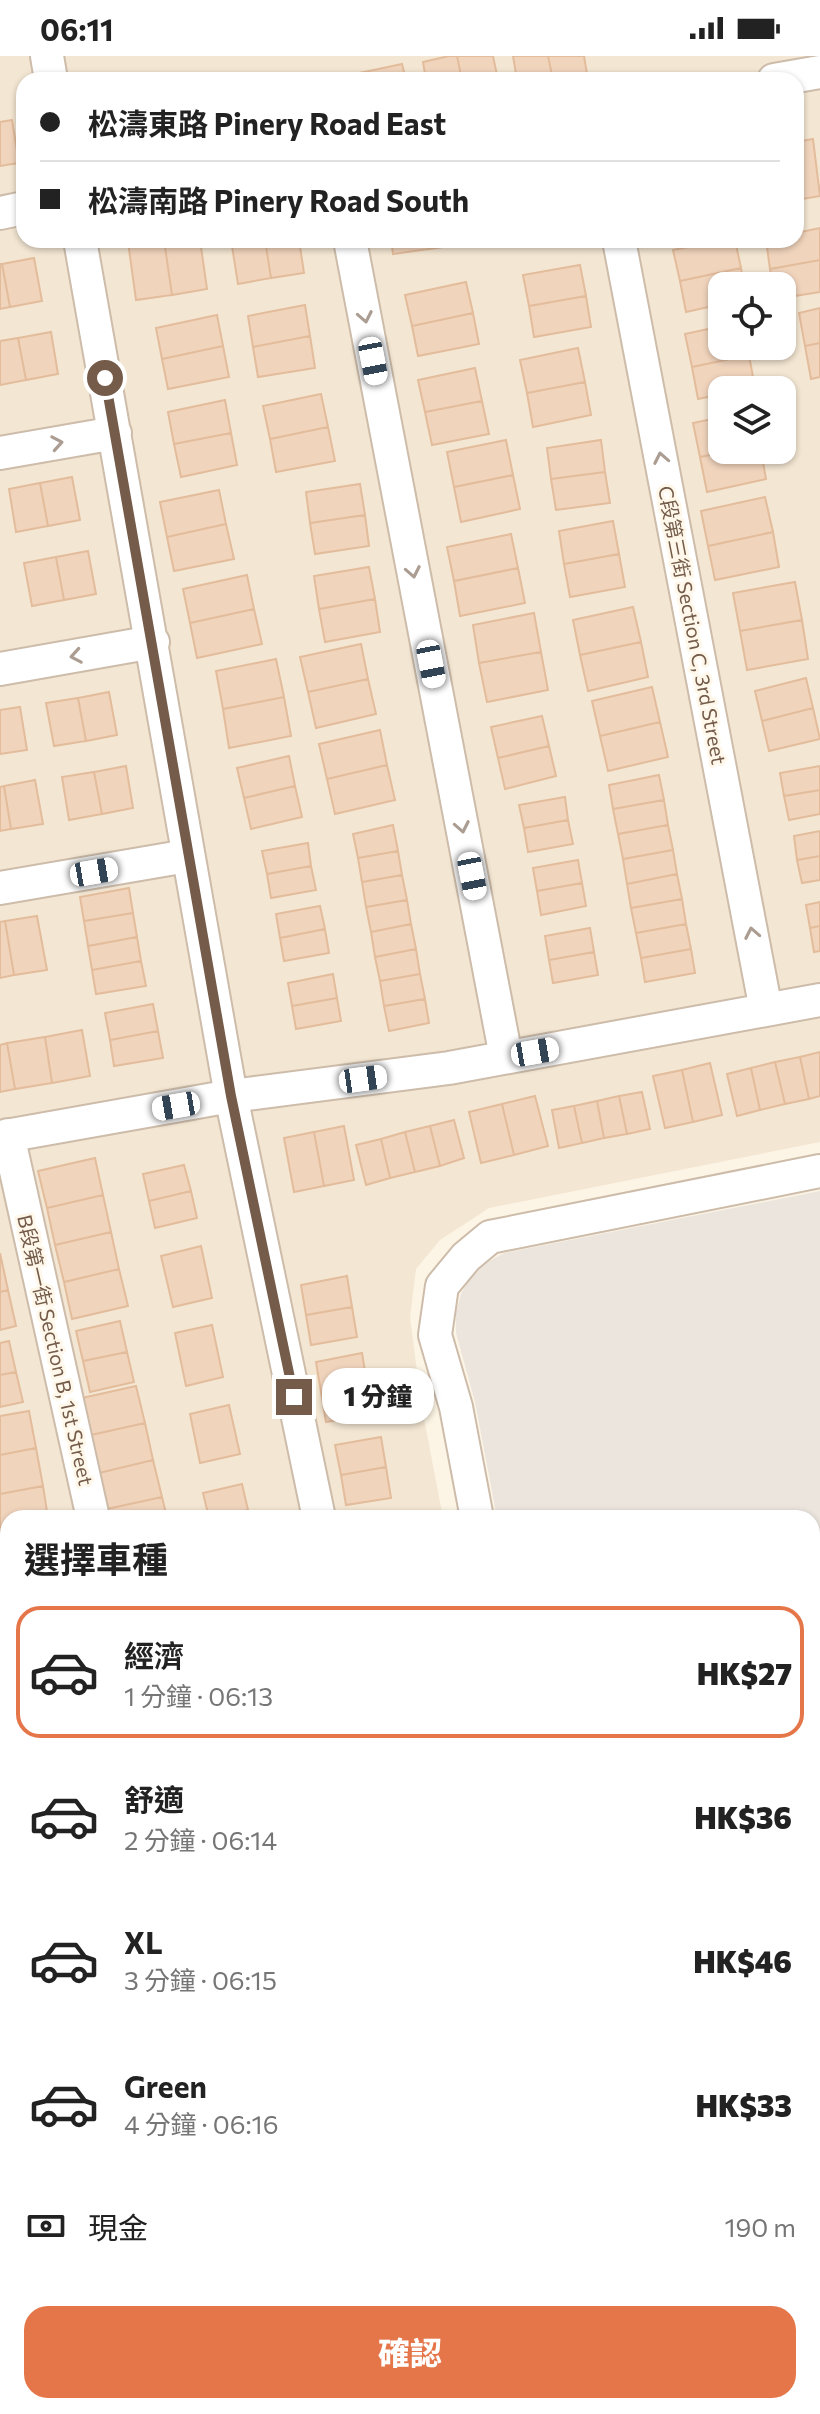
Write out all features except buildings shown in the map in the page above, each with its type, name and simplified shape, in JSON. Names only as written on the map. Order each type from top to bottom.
[{"type":"street","points":[[81,248],[231,1096],[317,1510]]},
{"type":"street","points":[[352,248],[506,1057]]},
{"type":"street","name":"C段第三街 Section C, 3rd Street","points":[[621,248],[766,1010]]},
{"type":"street","points":[[0,453],[115,433]]},
{"type":"street","points":[[0,669],[153,642]]},
{"type":"street","points":[[0,888],[187,856]]},
{"type":"street","points":[[4,1136],[231,1096],[449,1068],[820,1000]]},
{"type":"street","name":"B段第一街 Section B, 1st Street","points":[[4,1136],[91,1510]]},
{"type":"street","points":[[475,1510],[456,1407],[435,1335],[442,1286],[466,1257],[490,1237],[820,1171]]},
{"type":"shaded area","points":[[0,56],[820,56],[820,1142],[489,1208],[440,1240],[416,1269],[410,1317],[421,1403],[441,1510],[0,1510]]},
{"type":"shaded area","points":[[820,1191],[820,1510],[495,1510],[475,1402],[456,1333],[456,1313],[461,1294],[471,1276],[504,1253]]},
{"type":"route","points":[[105,378],[231,1096],[294,1397]]}]
